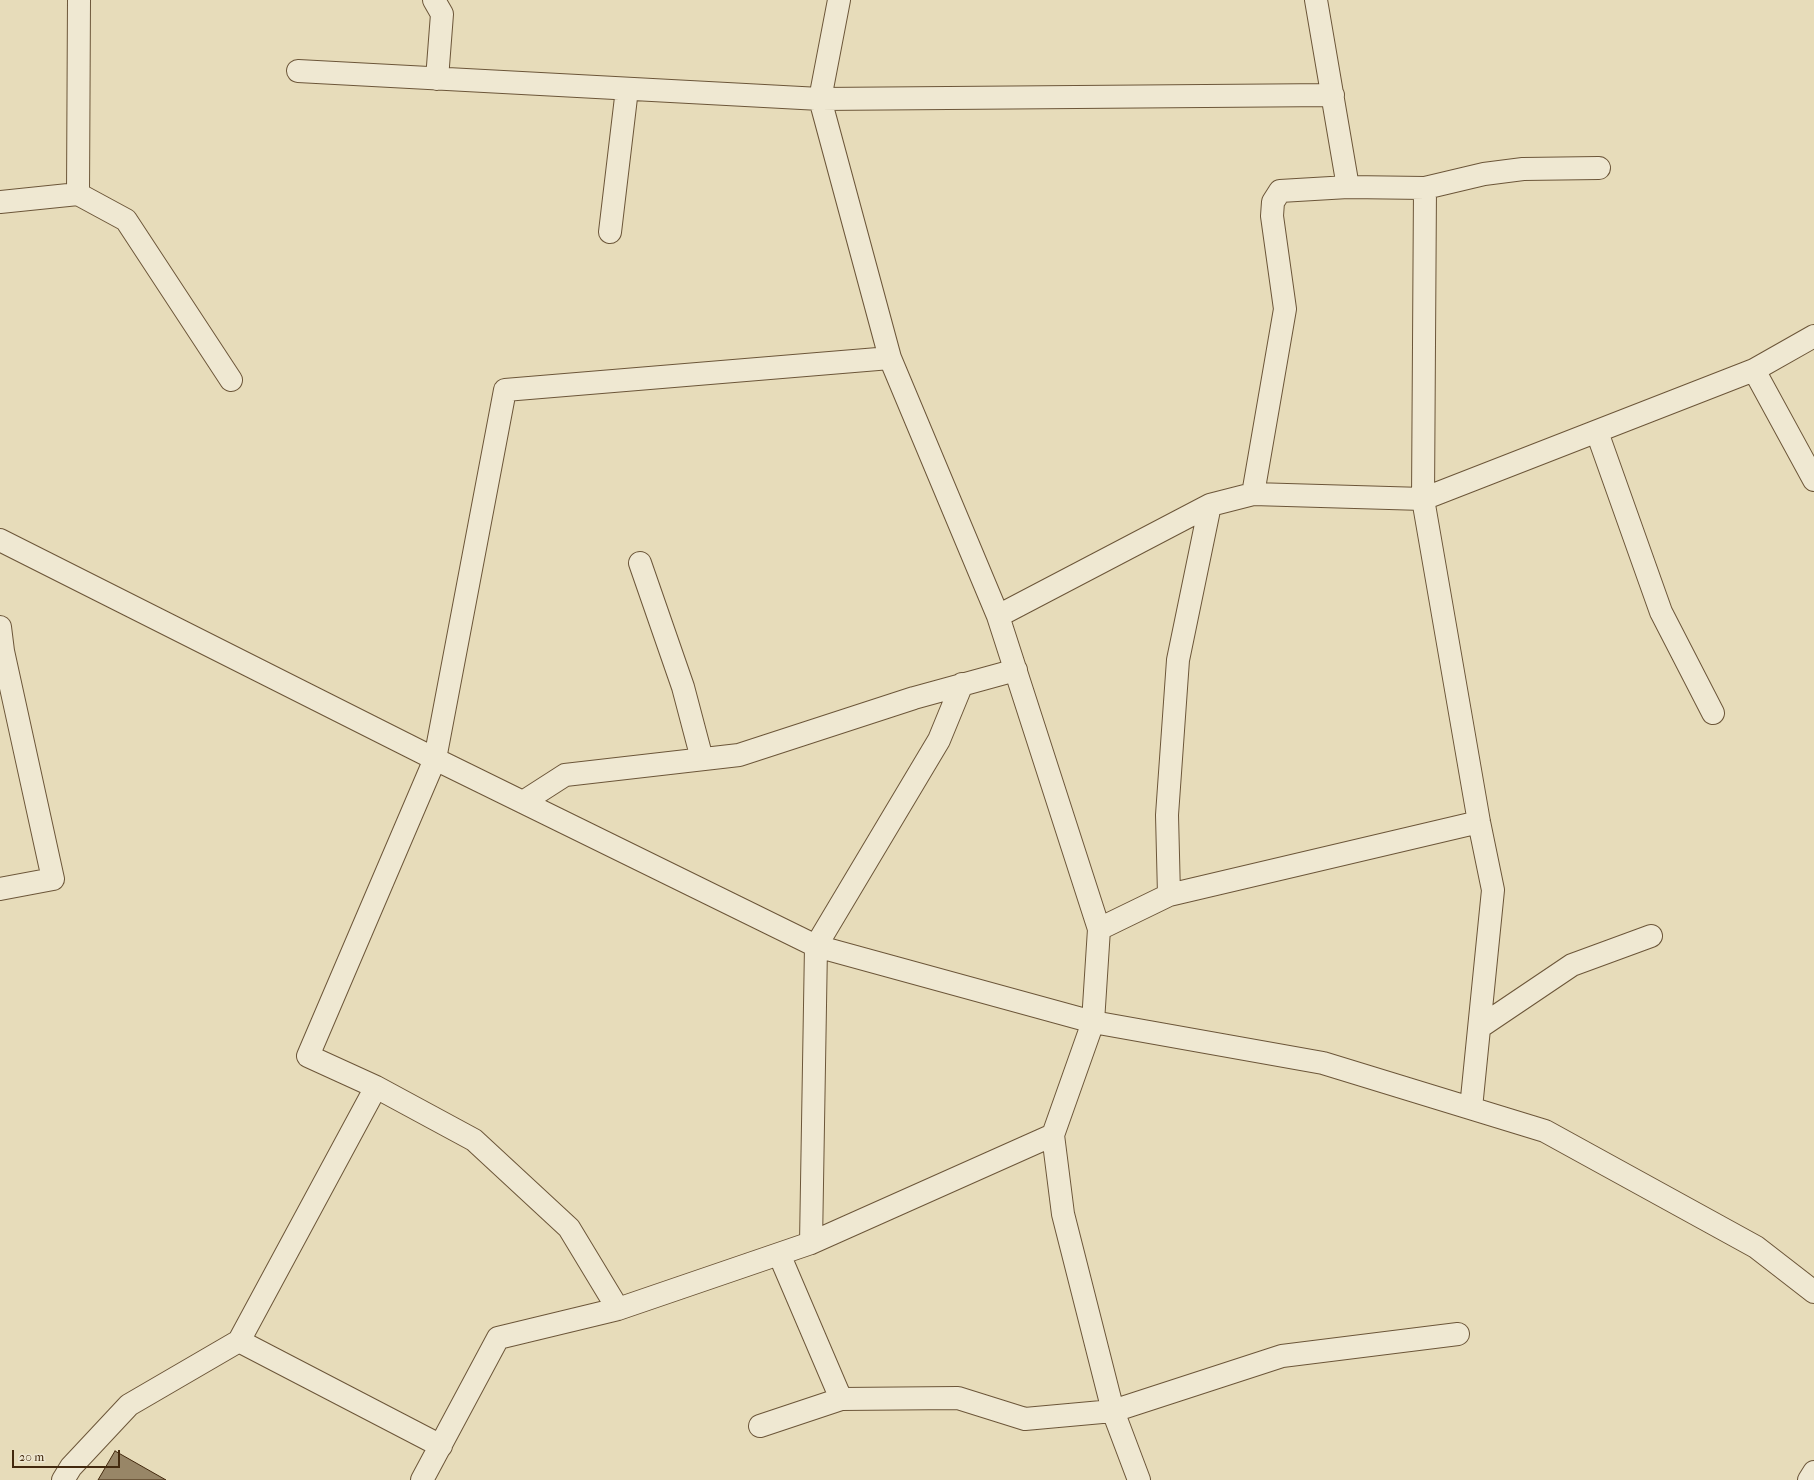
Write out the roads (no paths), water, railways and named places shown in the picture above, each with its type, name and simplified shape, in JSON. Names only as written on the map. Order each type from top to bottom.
[{"type":"street","points":[[78,194],[79,0]]},
{"type":"street","points":[[434,0],[442,14],[437,78]]},
{"type":"street","points":[[839,0],[820,99],[890,358],[998,616],[1099,929],[1093,1022],[1052,1135],[1063,1214],[1113,1411],[1139,1480]]},
{"type":"street","points":[[1316,0],[1348,187]]},
{"type":"street","points":[[298,71],[820,99],[1333,96]]},
{"type":"street","points":[[610,232],[627,89]]},
{"type":"street","points":[[1253,494],[1285,309],[1272,216],[1273,202],[1280,191],[1348,187],[1426,188],[1484,174],[1523,169],[1599,168]]},
{"type":"street","points":[[1426,188],[1423,499],[1479,822],[1493,890],[1471,1108]]},
{"type":"street","points":[[0,202],[78,194],[126,220],[230,380]]},
{"type":"street","points":[[998,616],[1210,505],[1253,494],[1423,499],[1754,370],[1814,336]]},
{"type":"street","points":[[618,1309],[569,1228],[474,1140],[376,1087],[308,1056],[435,759],[505,390],[890,358]]},
{"type":"street","points":[[1754,370],[1814,480]]},
{"type":"street","points":[[1597,432],[1661,612],[1713,713]]},
{"type":"street","points":[[1169,895],[1167,815],[1178,660],[1210,505]]},
{"type":"street","points":[[0,540],[435,759],[816,946],[1093,1022],[1323,1063],[1545,1130],[1756,1247],[1814,1292]]},
{"type":"street","points":[[640,563],[683,687],[702,759]]},
{"type":"street","points":[[0,627],[2,651],[53,879],[0,889]]},
{"type":"street","points":[[524,802],[565,775],[739,755],[914,698],[1016,670]]},
{"type":"street","points":[[811,1243],[816,946],[939,740],[962,684]]},
{"type":"street","points":[[1099,929],[1169,895],[1479,822]]},
{"type":"street","points":[[1480,1026],[1572,965],[1651,936]]},
{"type":"street","points":[[63,1480],[71,1467],[129,1405],[239,1341],[376,1087]]},
{"type":"street","points":[[422,1480],[498,1338],[618,1309],[811,1243],[1052,1135]]},
{"type":"street","points":[[779,1254],[842,1399]]},
{"type":"street","points":[[760,1426],[842,1399],[958,1398],[1025,1419],[1113,1411],[1282,1356],[1458,1334]]},
{"type":"street","points":[[239,1341],[441,1446]]},
{"type":"street","points":[[1810,1480],[1814,1472]]}]
